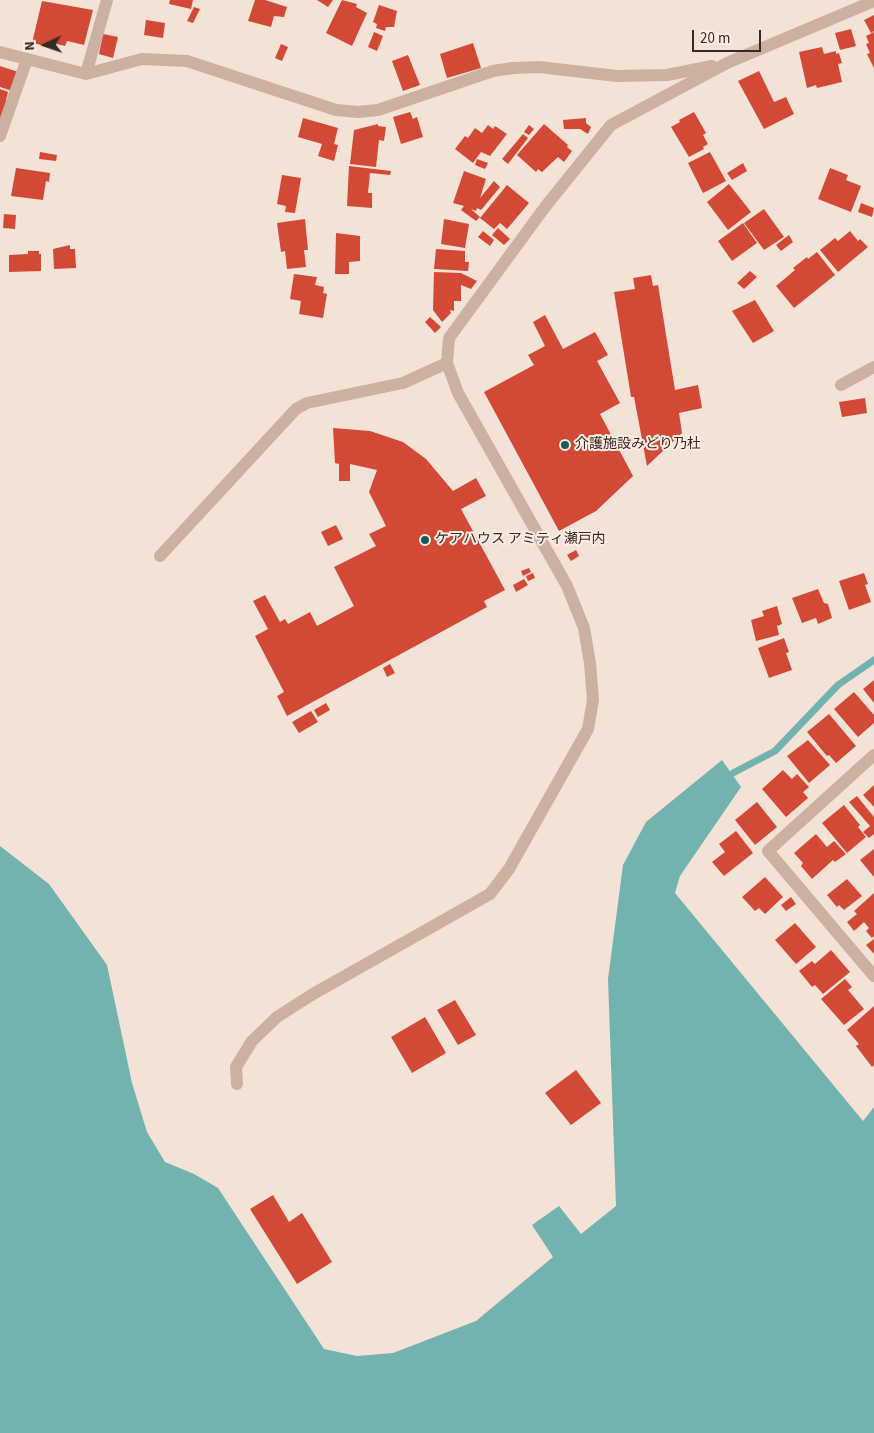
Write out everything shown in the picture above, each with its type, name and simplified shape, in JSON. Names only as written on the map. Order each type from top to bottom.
[{"type":"street","points":[[86,74],[107,0]]},
{"type":"street","points":[[237,1084],[236,1067],[252,1041],[277,1017],[313,994],[490,894],[508,869],[588,729],[593,700],[590,663],[584,628],[567,586],[458,392],[447,363],[449,338],[545,207],[612,125],[727,64],[874,1]]},
{"type":"street","points":[[0,52],[86,74],[142,59],[186,61],[336,110],[358,112],[378,110],[493,71],[513,68],[539,67],[617,76],[668,75],[727,64]]},
{"type":"street","points":[[0,136],[27,59]]},
{"type":"street","points":[[160,556],[296,410],[307,403],[403,383],[447,363]]},
{"type":"street","points":[[841,385],[874,367]]},
{"type":"street","points":[[874,755],[768,851],[874,976]]},
{"type":"water","points":[[722,760],[741,787],[680,876],[675,893],[863,1121],[874,1107],[874,1433],[0,1433],[0,846],[49,884],[107,965],[132,1083],[147,1132],[165,1162],[194,1174],[218,1188],[324,1349],[357,1356],[393,1353],[476,1321],[553,1257],[532,1225],[559,1206],[581,1234],[616,1206],[608,979],[623,865],[646,822]]},
{"type":"building","points":[[170,0],[193,0],[191,9],[169,4]]},
{"type":"building","points":[[255,0],[265,0],[287,7],[284,17],[274,16],[271,27],[248,21]]},
{"type":"building","points":[[317,0],[333,0],[328,7]]},
{"type":"building","points":[[342,0],[357,4],[356,7],[367,13],[352,46],[326,33]]},
{"type":"building","points":[[42,1],[93,10],[84,45],[67,41],[65,46],[52,43],[51,47],[32,43]]},
{"type":"building","points":[[379,5],[397,11],[394,27],[386,27],[385,31],[376,28],[377,24],[373,22]]},
{"type":"building","points":[[194,7],[200,9],[193,23],[187,21]]},
{"type":"building","points":[[874,15],[874,31],[871,33],[864,20]]},
{"type":"building","points":[[146,20],[165,23],[163,38],[144,35]]},
{"type":"building","points":[[851,29],[856,46],[840,50],[835,33]]},
{"type":"building","points":[[374,32],[383,36],[377,51],[368,47]]},
{"type":"building","points":[[874,32],[874,68],[867,54],[870,53],[866,44],[869,43],[866,36]]},
{"type":"building","points":[[103,34],[118,37],[113,58],[99,54]]},
{"type":"building","points":[[473,43],[481,68],[447,78],[440,54]]},
{"type":"building","points":[[281,44],[288,47],[282,61],[275,58]]},
{"type":"building","points":[[822,47],[824,54],[836,51],[836,54],[839,53],[842,63],[838,64],[842,82],[817,88],[816,85],[807,88],[799,52]]},
{"type":"building","points":[[408,55],[420,85],[403,91],[392,61]]},
{"type":"building","points":[[0,66],[18,72],[12,91],[0,87]]},
{"type":"building","points":[[759,71],[774,102],[786,97],[794,114],[764,129],[738,81]]},
{"type":"building","points":[[0,89],[8,92],[6,100],[8,101],[0,123]]},
{"type":"building","points":[[410,112],[413,119],[417,117],[423,137],[401,144],[393,117]]},
{"type":"building","points":[[694,112],[706,133],[703,135],[708,144],[703,147],[704,149],[689,157],[671,127]]},
{"type":"building","points":[[303,118],[338,128],[334,144],[338,145],[334,161],[318,156],[322,144],[298,137]]},
{"type":"building","points":[[586,118],[586,123],[591,127],[588,134],[580,129],[564,129],[563,120]]},
{"type":"building","points":[[378,124],[378,126],[386,127],[384,141],[379,140],[376,167],[350,164],[354,130]]},
{"type":"building","points":[[544,124],[568,145],[567,147],[572,151],[564,162],[558,157],[542,172],[538,169],[536,172],[517,155]]},
{"type":"building","points":[[488,125],[493,129],[495,126],[507,134],[490,156],[481,152],[473,163],[455,149],[465,136],[468,138],[475,128],[482,133]]},
{"type":"building","points":[[529,125],[534,129],[529,135],[524,132]]},
{"type":"building","points":[[523,134],[528,138],[508,164],[502,159]]},
{"type":"building","points":[[40,152],[57,155],[56,161],[39,159]]},
{"type":"building","points":[[710,152],[726,181],[703,193],[688,163]]},
{"type":"building","points":[[477,159],[488,163],[485,169],[475,165]]},
{"type":"building","points":[[743,163],[747,171],[732,180],[727,173]]},
{"type":"building","points":[[349,166],[391,171],[390,175],[370,173],[368,193],[372,193],[372,208],[347,206]]},
{"type":"building","points":[[16,168],[50,173],[49,182],[46,181],[43,200],[11,196]]},
{"type":"building","points":[[830,168],[848,175],[846,180],[861,186],[851,212],[818,199]]},
{"type":"building","points":[[464,171],[486,179],[480,198],[494,181],[500,187],[481,210],[477,208],[476,211],[471,209],[480,217],[476,221],[461,210],[464,206],[453,203]]},
{"type":"building","points":[[282,175],[301,178],[295,213],[285,212],[286,206],[277,204]]},
{"type":"building","points":[[729,184],[751,212],[728,230],[707,202]]},
{"type":"building","points":[[507,185],[529,203],[507,229],[500,223],[494,229],[480,218]]},
{"type":"building","points":[[861,203],[874,208],[872,217],[858,212]]},
{"type":"building","points":[[764,209],[784,237],[764,250],[744,223]]},
{"type":"building","points":[[4,214],[16,215],[15,229],[3,228]]},
{"type":"building","points":[[305,219],[308,250],[304,250],[306,267],[287,269],[285,251],[281,252],[277,223]]},
{"type":"building","points":[[444,219],[469,224],[465,248],[441,244]]},
{"type":"building","points":[[743,223],[757,243],[732,261],[718,241]]},
{"type":"building","points":[[498,228],[510,239],[504,245],[492,235]]},
{"type":"building","points":[[483,231],[494,240],[490,246],[478,237]]},
{"type":"building","points":[[850,231],[858,241],[860,239],[868,247],[838,272],[820,250],[835,238],[838,241]]},
{"type":"building","points":[[336,233],[360,236],[360,261],[349,262],[349,274],[335,274]]},
{"type":"building","points":[[789,235],[793,242],[781,251],[776,245]]},
{"type":"building","points":[[70,245],[70,249],[75,249],[76,268],[54,269],[53,249]]},
{"type":"building","points":[[436,249],[465,251],[465,262],[469,262],[468,271],[434,269]]},
{"type":"building","points":[[28,251],[39,251],[39,254],[41,254],[41,271],[9,272],[9,255],[28,254]]},
{"type":"building","points":[[817,252],[835,275],[794,308],[776,286],[795,270],[793,268]]},
{"type":"building","points":[[750,271],[757,277],[744,289],[737,283]]},
{"type":"building","points":[[434,272],[461,273],[477,281],[471,289],[461,285],[461,301],[454,301],[454,311],[450,310],[451,313],[442,322],[433,310]]},
{"type":"building","points":[[294,274],[317,277],[315,285],[324,287],[323,293],[327,294],[323,318],[299,314],[301,301],[290,299]]},
{"type":"building","points":[[651,275],[653,286],[658,285],[675,390],[698,385],[702,408],[679,413],[682,433],[647,466],[634,397],[631,397],[614,292],[635,289],[633,278]]},
{"type":"building","points":[[755,300],[774,331],[753,343],[732,311]]},
{"type":"building","name":"介護施設みどり乃杜","points":[[545,315],[563,349],[595,332],[608,355],[597,361],[620,403],[600,414],[633,476],[596,511],[559,531],[484,392],[534,365],[528,355],[545,346],[533,322]]},
{"type":"building","points":[[430,317],[441,327],[435,333],[425,322]]},
{"type":"building","points":[[865,398],[867,413],[842,417],[839,402]]},
{"type":"building","name":"ケアハウス アミティ瀬戸内","points":[[333,428],[370,431],[403,442],[426,459],[453,491],[476,478],[486,496],[461,509],[505,590],[484,601],[487,607],[287,716],[277,696],[284,692],[255,636],[268,629],[253,601],[265,595],[280,622],[285,619],[288,624],[310,612],[317,626],[354,606],[334,567],[376,546],[369,534],[386,526],[369,492],[377,470],[350,464],[350,481],[339,481],[339,464],[335,463]]},
{"type":"building","points":[[336,525],[343,539],[328,546],[321,532]]},
{"type":"building","points":[[576,550],[579,556],[571,561],[567,555]]},
{"type":"building","points":[[529,568],[531,572],[523,576],[521,571]]},
{"type":"building","points":[[533,573],[535,578],[528,581],[526,576]]},
{"type":"building","points":[[864,573],[868,584],[865,585],[871,602],[849,610],[839,581]]},
{"type":"building","points":[[524,579],[528,585],[516,592],[513,585]]},
{"type":"building","points":[[818,589],[824,603],[828,604],[832,618],[818,624],[816,618],[802,623],[792,598]]},
{"type":"building","points":[[777,606],[782,624],[777,626],[779,635],[756,641],[751,620],[764,616],[762,611]]},
{"type":"building","points":[[784,638],[789,652],[786,653],[792,670],[769,678],[758,648]]},
{"type":"building","points":[[390,664],[395,673],[387,677],[383,668]]},
{"type":"building","points":[[874,680],[874,703],[863,689]]},
{"type":"building","points":[[854,692],[874,715],[874,723],[858,737],[834,709]]},
{"type":"building","points":[[326,703],[330,710],[318,717],[314,710]]},
{"type":"building","points":[[311,711],[318,722],[299,733],[292,722]]},
{"type":"building","points":[[829,714],[856,746],[836,763],[829,755],[827,756],[807,732]]},
{"type":"building","points":[[808,740],[830,765],[809,783],[787,756]]},
{"type":"building","points":[[783,770],[792,779],[797,774],[809,787],[803,792],[808,798],[786,817],[762,789]]},
{"type":"building","points":[[874,785],[874,807],[863,795]]},
{"type":"building","points":[[857,796],[874,817],[874,834],[869,838],[863,832],[870,826],[849,802]]},
{"type":"building","points":[[757,802],[777,827],[755,845],[735,820]]},
{"type":"building","points":[[844,805],[860,825],[858,827],[866,837],[847,853],[822,823]]},
{"type":"building","points":[[736,831],[753,853],[724,876],[712,862],[725,852],[719,844]]},
{"type":"building","points":[[816,834],[827,847],[834,841],[846,854],[835,862],[833,860],[812,879],[801,866],[803,863],[794,853]]},
{"type":"building","points":[[874,849],[874,877],[860,860]]},
{"type":"building","points":[[765,877],[783,897],[765,914],[759,908],[755,911],[742,897]]},
{"type":"building","points":[[847,879],[862,896],[844,910],[839,905],[837,907],[827,895]]},
{"type":"building","points":[[874,893],[874,936],[872,938],[866,931],[869,928],[864,922],[854,931],[847,922],[857,914],[854,911]]},
{"type":"building","points":[[791,897],[796,904],[786,911],[781,905]]},
{"type":"building","points":[[795,923],[816,947],[796,964],[775,940]]},
{"type":"building","points":[[874,939],[874,954],[866,945]]},
{"type":"building","points":[[831,950],[850,972],[823,994],[815,985],[812,987],[799,971],[812,961],[815,964]]},
{"type":"building","points":[[845,979],[852,987],[848,990],[864,1009],[844,1025],[821,999]]},
{"type":"building","points":[[455,1000],[476,1035],[458,1045],[437,1010]]},
{"type":"building","points":[[874,1006],[874,1065],[872,1067],[856,1046],[859,1044],[847,1030]]},
{"type":"building","points":[[425,1017],[446,1053],[412,1073],[391,1037]]},
{"type":"building","points":[[576,1070],[601,1103],[571,1125],[545,1093]]},
{"type":"building","points":[[273,1195],[289,1222],[302,1213],[332,1262],[297,1284],[250,1209]]},
{"type":"waterway","points":[[733,773],[775,751],[838,685],[874,660]]},
{"type":"place","name":"介護施設みどり乃杜","points":[[565,445]]},
{"type":"place","name":"ケアハウス アミティ瀬戸内","points":[[425,540]]}]
